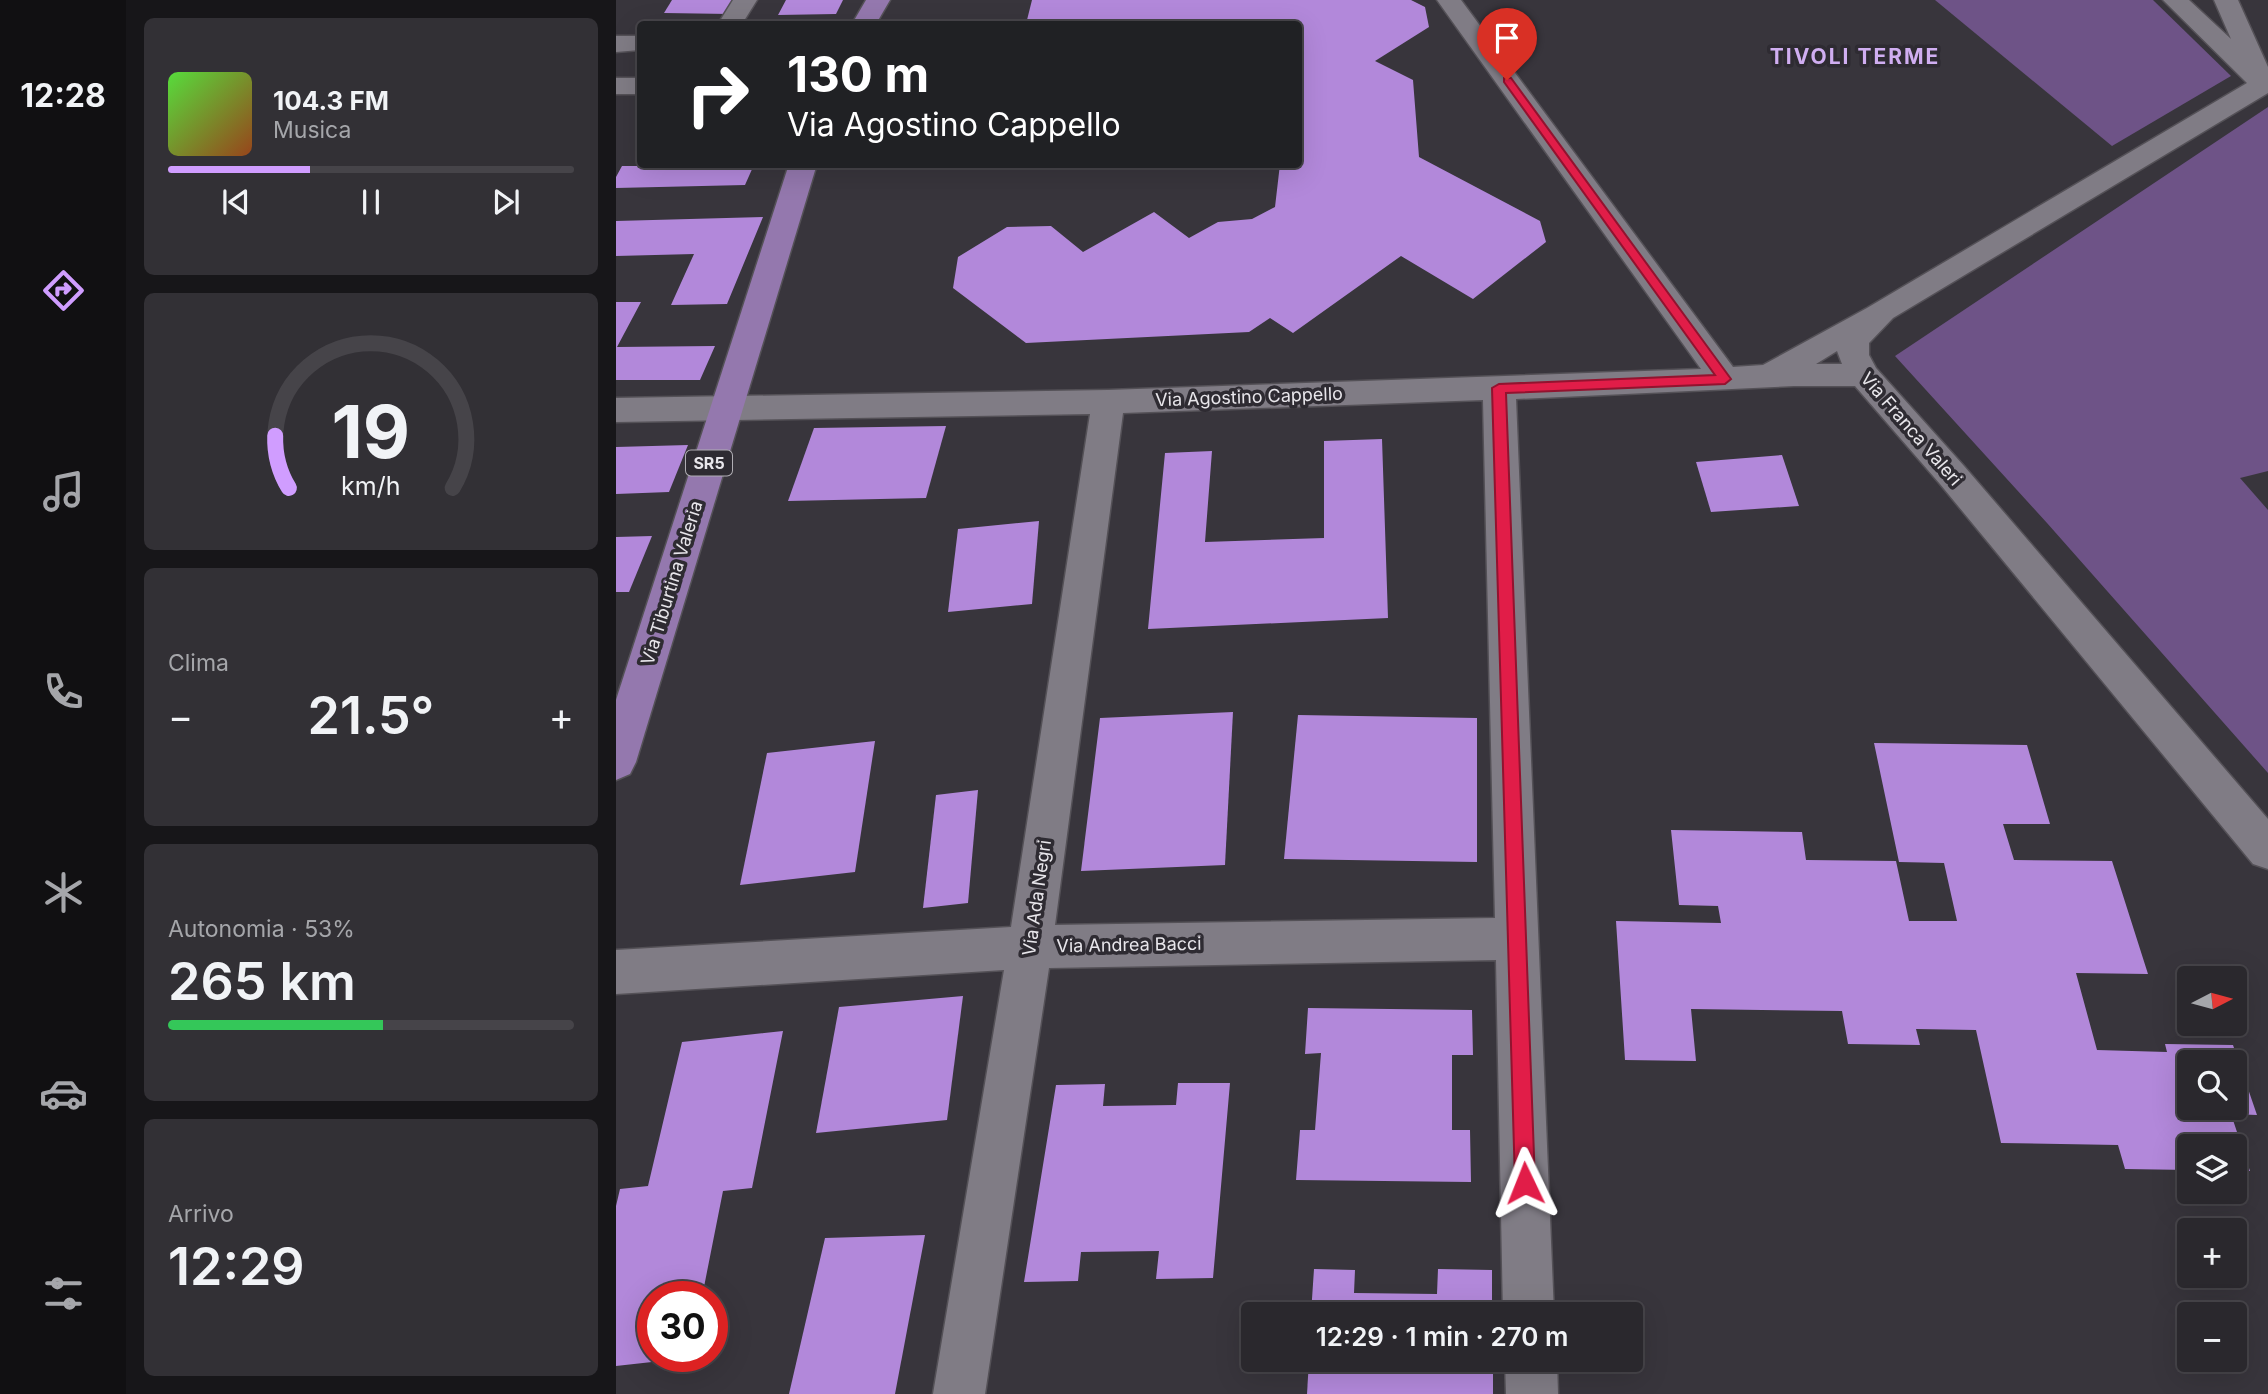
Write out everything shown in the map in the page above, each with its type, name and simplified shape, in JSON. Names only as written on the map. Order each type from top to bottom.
[{"type":"main road","points":[[866,21],[878,0]]},
{"type":"main road","name":"Via Tiburtina Valeria","points":[[616,762],[802,168]]},
{"type":"street","points":[[732,21],[744,0]]},
{"type":"street","points":[[1449,0],[1725,379]]},
{"type":"street","points":[[2175,0],[2266,83]]},
{"type":"street","points":[[2226,0],[2266,83]]},
{"type":"street","points":[[616,44],[637,43]]},
{"type":"street","name":"Via Franca Valeri","points":[[2266,83],[1882,311],[1858,335],[1853,343],[1853,355],[1863,376],[1952,475],[2268,850]]},
{"type":"street","points":[[616,86],[637,86]]},
{"type":"street","points":[[1770,376],[1882,311]]},
{"type":"street","name":"Via Agostino Cappello","points":[[616,410],[1108,402],[1770,376],[1863,376]]},
{"type":"street","points":[[1499,388],[1529,1302]]},
{"type":"street","name":"Via Ada Negri","points":[[959,1394],[1030,947],[1108,402]]},
{"type":"street","name":"Via Andrea Bacci","points":[[616,972],[1030,947],[1517,939]]},
{"type":"street","points":[[1531,1372],[1532,1394]]},
{"type":"shaded area","points":[[1935,0],[2153,0],[2231,76],[2112,146]]},
{"type":"shaded area","points":[[2268,107],[2268,471],[2240,478],[2268,510],[2268,773],[1895,356]]},
{"type":"building","points":[[672,0],[739,0],[730,14],[664,13]]},
{"type":"building","points":[[786,0],[843,0],[836,14],[778,15]]},
{"type":"building","points":[[1032,0],[1411,0],[1425,7],[1429,27],[1375,61],[1413,80],[1419,157],[1540,221],[1546,242],[1473,299],[1401,256],[1293,333],[1270,318],[1249,332],[1026,343],[953,288],[958,257],[1007,227],[1051,226],[1083,252],[1154,212],[1189,238],[1218,222],[1252,219],[1275,207],[1280,168],[1302,168],[1302,21],[1027,21]]},
{"type":"building","points":[[622,166],[753,168],[745,185],[616,188],[616,177]]},
{"type":"building","points":[[763,217],[727,304],[671,305],[694,254],[616,256],[616,221]]},
{"type":"building","points":[[616,302],[641,302],[617,347],[715,346],[700,380],[616,380]]},
{"type":"building","points":[[946,426],[926,498],[788,501],[814,428]]},
{"type":"building","points":[[1382,439],[1388,618],[1148,629],[1165,453],[1212,451],[1205,542],[1324,538],[1324,441]]},
{"type":"building","points":[[688,445],[669,492],[616,494],[616,447]]},
{"type":"building","points":[[1782,455],[1799,506],[1711,512],[1696,462]]},
{"type":"building","points":[[1039,521],[1032,604],[948,612],[958,529]]},
{"type":"building","points":[[652,536],[629,592],[616,592],[616,537]]},
{"type":"building","points":[[1233,712],[1225,865],[1081,871],[1100,718]]},
{"type":"building","points":[[1298,715],[1477,718],[1477,862],[1284,859]]},
{"type":"building","points":[[875,741],[855,872],[740,885],[767,753]]},
{"type":"building","points":[[1874,743],[2027,745],[2050,824],[2003,824],[2014,860],[2112,861],[2148,974],[2076,973],[2097,1050],[2167,1052],[2165,1044],[2233,1045],[2235,1050],[2177,1050],[2177,1120],[2233,1120],[2238,1134],[2177,1134],[2177,1170],[2125,1169],[2118,1145],[2001,1143],[1976,1030],[1916,1029],[1920,1045],[1848,1044],[1842,1011],[1691,1009],[1696,1061],[1625,1060],[1616,921],[1721,923],[1718,906],[1679,905],[1671,830],[1802,832],[1806,860],[1896,861],[1909,921],[1957,921],[1944,863],[1899,862]]},
{"type":"building","points":[[978,790],[968,903],[923,908],[936,795]]},
{"type":"building","points":[[963,996],[947,1120],[816,1133],[839,1007]]},
{"type":"building","points":[[1308,1008],[1472,1010],[1473,1055],[1452,1055],[1452,1130],[1470,1130],[1471,1182],[1296,1180],[1300,1130],[1315,1130],[1321,1053],[1305,1054]]},
{"type":"building","points":[[783,1031],[752,1188],[723,1191],[705,1281],[637,1281],[637,1364],[616,1366],[616,1206],[620,1189],[648,1186],[682,1042]]},
{"type":"building","points":[[1178,1083],[1230,1083],[1213,1278],[1156,1279],[1159,1251],[1081,1252],[1078,1281],[1024,1282],[1056,1085],[1105,1084],[1103,1106],[1176,1105]]},
{"type":"building","points":[[2247,1086],[2257,1115],[2247,1115]]},
{"type":"building","points":[[925,1235],[895,1394],[789,1394],[825,1238]]},
{"type":"building","points":[[1314,1269],[1355,1270],[1354,1293],[1437,1294],[1438,1269],[1492,1270],[1492,1302],[1312,1302]]},
{"type":"building","points":[[1308,1372],[1493,1372],[1493,1394],[1307,1394]]},
{"type":"district","name":"TIVOLI TERME","points":[[1855,57]]},
{"type":"route","points":[[1507,80],[1725,379],[1499,388],[1525,1183]]}]
